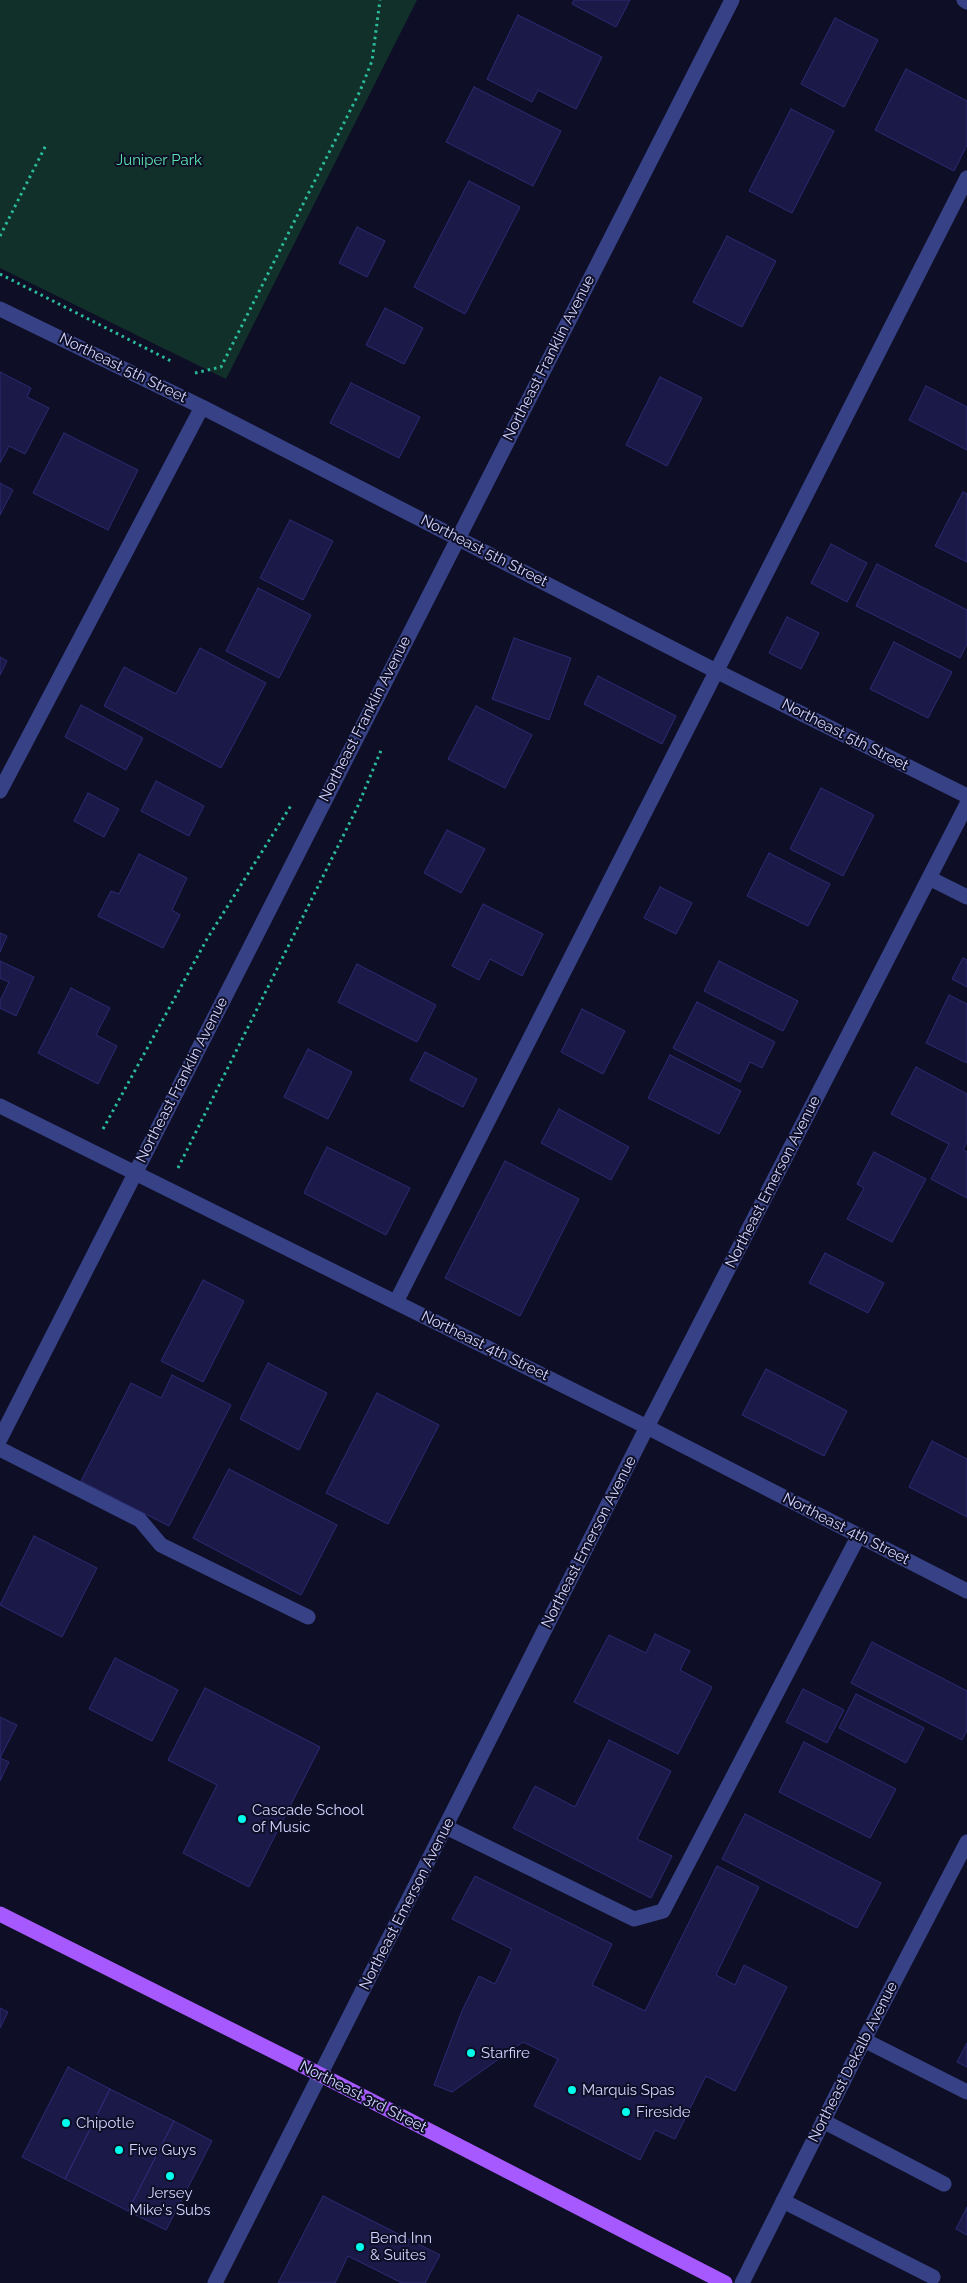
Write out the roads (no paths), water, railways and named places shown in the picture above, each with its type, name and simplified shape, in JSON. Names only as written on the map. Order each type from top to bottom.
[{"type":"main road","name":"Northeast 3rd Street","points":[[0,1914],[321,2075],[725,2283]]},
{"type":"street","name":"Northeast Franklin Avenue","points":[[0,1439],[732,0]]},
{"type":"street","points":[[396,1302],[718,672],[967,178]]},
{"type":"street","name":"Northeast 5th Street","points":[[0,309],[202,407],[718,672],[967,796]]},
{"type":"street","points":[[0,791],[202,407]]},
{"type":"street","name":"Northeast Emerson Avenue","points":[[215,2283],[647,1427],[967,804]]},
{"type":"street","points":[[930,878],[967,897]]},
{"type":"street","name":"Northeast 4th Street","points":[[0,1106],[647,1427],[967,1591]]},
{"type":"street","points":[[0,1449],[140,1520],[161,1546],[308,1617]]},
{"type":"street","points":[[446,1827],[634,1920],[663,1911],[859,1535]]},
{"type":"street","name":"Northeast Dekalb Avenue","points":[[742,2283],[864,2040],[967,1842]]},
{"type":"street","points":[[864,2040],[967,2092]]},
{"type":"street","points":[[823,2121],[944,2184]]},
{"type":"street","points":[[783,2201],[934,2277]]},
{"type":"place","name":"Cascade School of Music","points":[[242,1819]]},
{"type":"place","name":"Starfire","points":[[471,2053]]},
{"type":"place","name":"Marquis Spas","points":[[572,2090]]},
{"type":"place","name":"Fireside","points":[[626,2112]]},
{"type":"place","name":"Chipotle","points":[[66,2123]]},
{"type":"place","name":"Five Guys","points":[[119,2150]]},
{"type":"place","name":"Jersey Mike's Subs","points":[[170,2176]]},
{"type":"place","name":"Bend Inn & Suites","points":[[360,2247]]},
{"type":"park label","name":"Juniper Park","points":[[159,160]]}]
